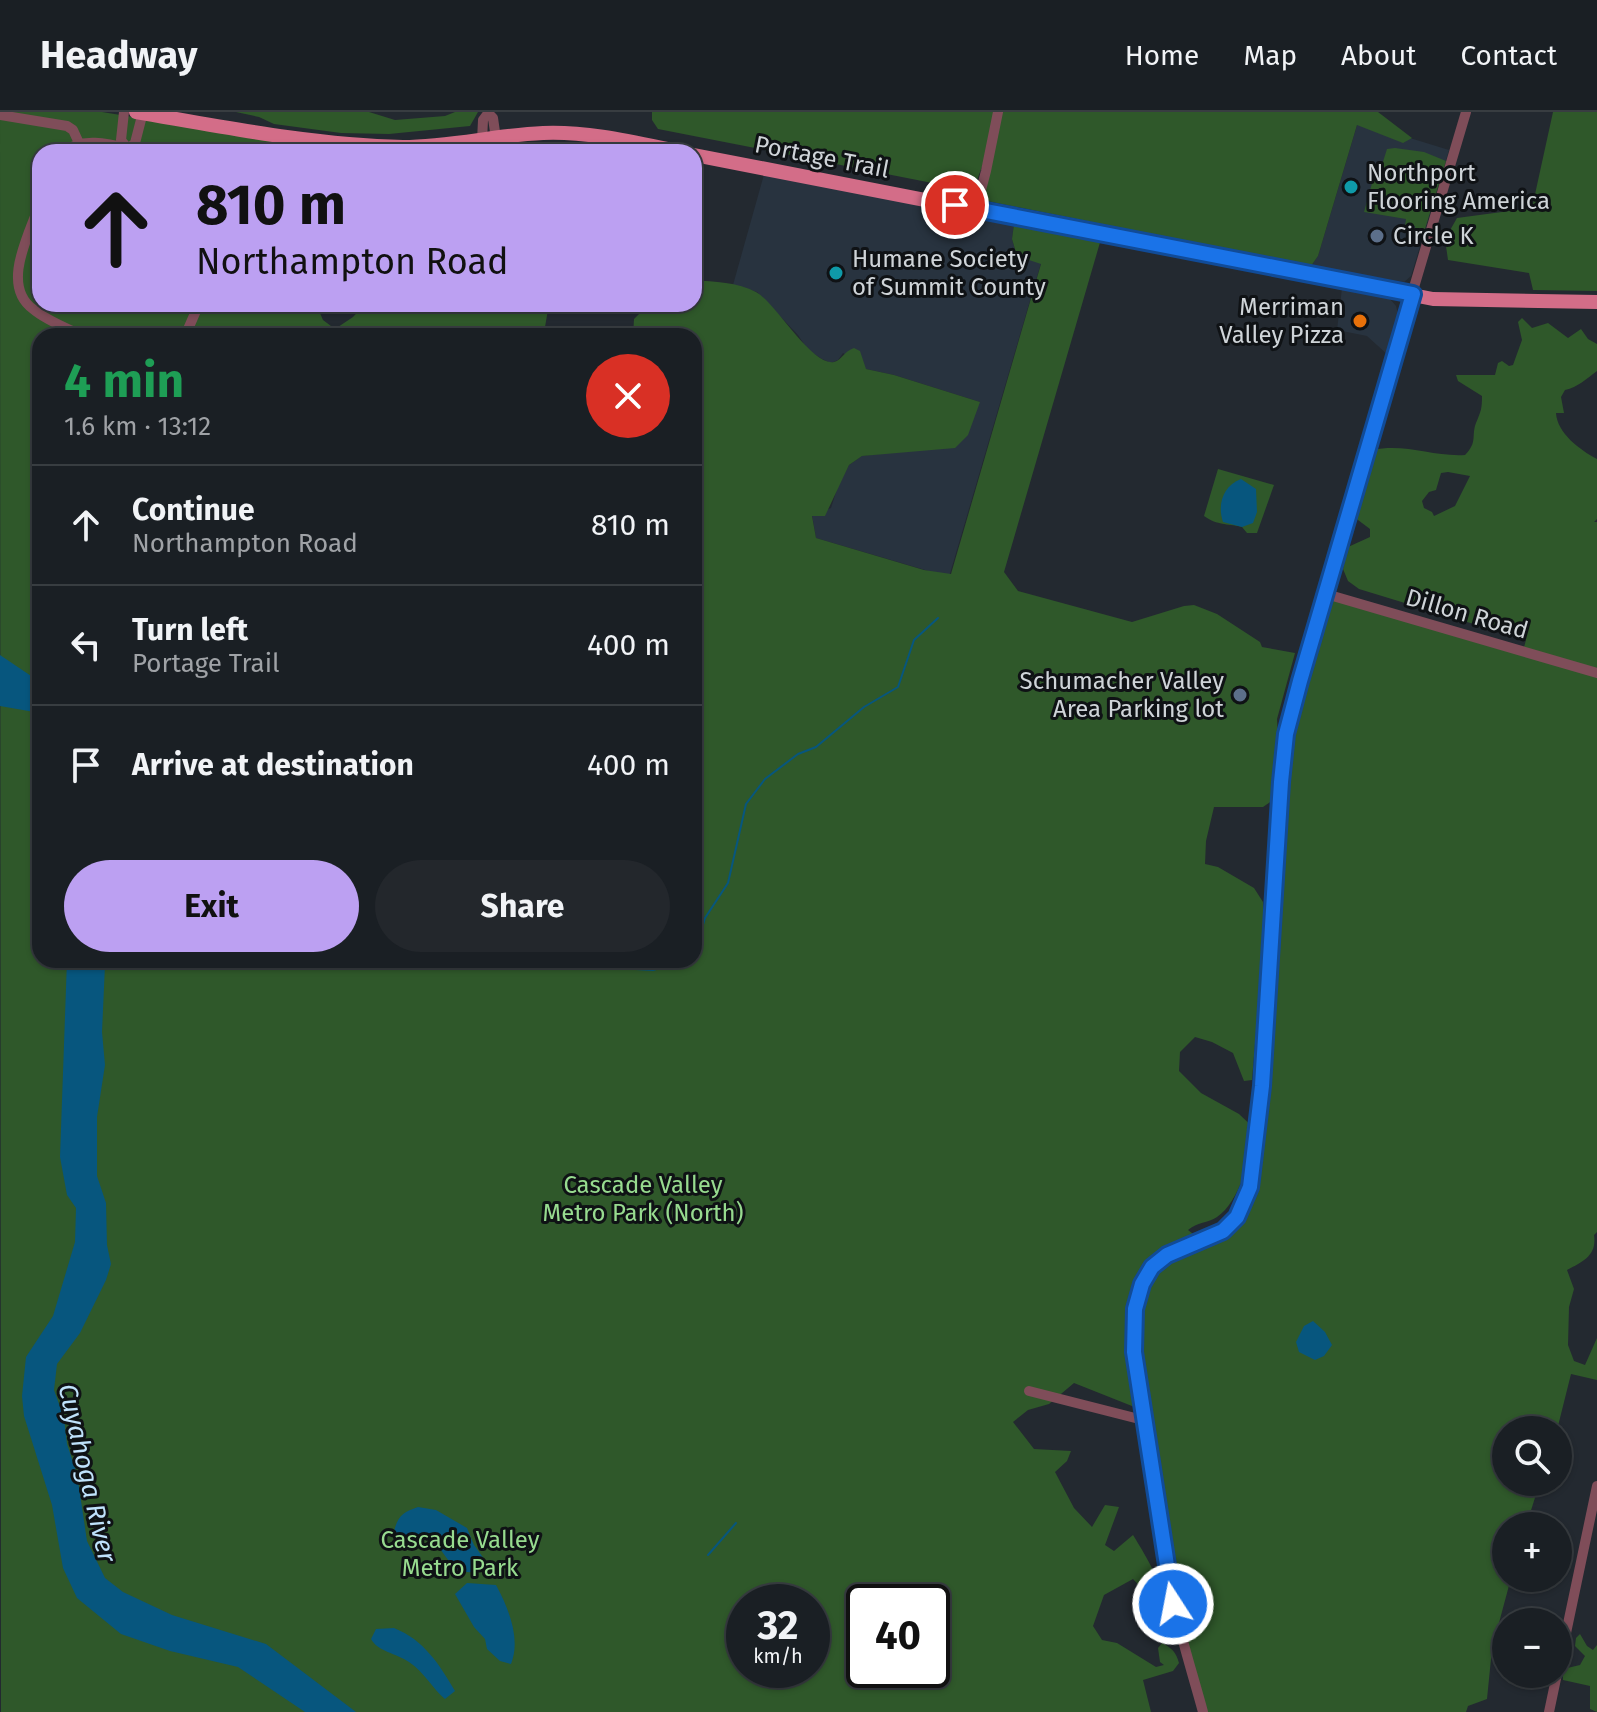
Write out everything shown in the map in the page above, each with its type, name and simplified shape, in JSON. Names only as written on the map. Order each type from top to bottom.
[{"type":"main road","points":[[141,112],[346,144]]},
{"type":"main road","points":[[442,144],[522,134],[567,133],[634,144]]},
{"type":"main road","name":"Portage Trail","points":[[702,157],[1413,294],[1446,299],[1597,302]]},
{"type":"street","points":[[124,112],[121,140],[124,144]]},
{"type":"street","points":[[134,144],[141,112]]},
{"type":"street","points":[[488,112],[493,118],[489,140]]},
{"type":"street","points":[[976,209],[998,112]]},
{"type":"street","points":[[1203,1712],[1168,1578],[1143,1420],[1133,1333],[1135,1309],[1142,1284],[1152,1267],[1167,1255],[1223,1231],[1237,1217],[1250,1187],[1262,1086],[1286,734],[1466,112]]},
{"type":"street","points":[[0,115],[67,126],[73,130],[79,143],[87,144]]},
{"type":"street","points":[[32,227],[18,277],[20,293],[32,308]]},
{"type":"street","points":[[39,312],[68,328]]},
{"type":"street","name":"Dillon Road","points":[[1326,594],[1597,673]]},
{"type":"street","points":[[1029,1391],[1143,1420]]},
{"type":"street","points":[[1571,1608],[1597,1486]]},
{"type":"street","points":[[1549,1712],[1554,1688]]},
{"type":"shaded area","points":[[1358,122],[1449,150],[1411,276],[1404,282],[1311,266],[1318,256]]},
{"type":"shaded area","points":[[765,171],[1014,224],[1012,239],[1017,256],[1041,263],[949,577],[816,538],[812,515],[831,508],[849,465],[862,456],[904,451],[980,402],[866,369],[843,353],[831,363],[822,359],[808,350],[757,292],[733,285]]},
{"type":"shaded area","points":[[1342,288],[1390,299],[1396,306],[1399,318],[1388,355],[1367,336],[1337,330]]},
{"type":"green space","points":[[0,112],[102,112],[299,144],[32,144],[32,312],[320,312],[323,320],[334,328],[32,328],[32,968],[702,968],[702,328],[633,328],[634,319],[641,312],[702,312],[702,281],[742,286],[764,298],[805,345],[825,361],[837,361],[854,348],[860,351],[866,369],[980,402],[968,435],[955,448],[862,456],[849,465],[825,516],[812,516],[816,538],[924,570],[951,574],[1041,264],[1017,256],[1012,239],[1014,224],[1101,239],[1004,572],[1018,591],[1132,622],[1194,605],[1217,614],[1260,642],[1262,647],[1295,653],[1277,719],[1279,756],[1273,777],[1273,800],[1263,807],[1214,807],[1206,841],[1205,864],[1218,867],[1254,888],[1263,902],[1264,936],[1252,1080],[1244,1081],[1233,1053],[1212,1042],[1195,1037],[1180,1052],[1179,1071],[1201,1093],[1239,1114],[1256,1130],[1243,1177],[1232,1201],[1217,1217],[1188,1230],[1202,1241],[1237,1217],[1254,1162],[1282,760],[1326,594],[1523,651],[1526,640],[1359,589],[1348,581],[1343,569],[1348,547],[1370,537],[1370,529],[1354,517],[1373,450],[1396,448],[1465,455],[1473,443],[1482,396],[1458,381],[1456,375],[1495,375],[1498,363],[1502,361],[1513,365],[1522,340],[1518,322],[1522,318],[1532,328],[1548,323],[1568,338],[1581,329],[1588,339],[1597,344],[1597,371],[1565,390],[1561,397],[1564,413],[1556,413],[1565,434],[1597,459],[1597,519],[1594,522],[1597,522],[1597,1232],[1588,1257],[1567,1270],[1574,1289],[1569,1307],[1568,1345],[1574,1361],[1585,1365],[1597,1338],[1597,1380],[1571,1374],[1560,1416],[1492,1416],[1492,1496],[1536,1496],[1530,1512],[1492,1512],[1492,1592],[1507,1592],[1503,1608],[1492,1608],[1487,1699],[1468,1706],[1466,1712],[1203,1712],[1173,1604],[1142,1410],[1074,1383],[1049,1404],[1028,1410],[1013,1422],[1034,1449],[1071,1451],[1067,1461],[1055,1472],[1074,1508],[1092,1527],[1105,1505],[1119,1507],[1105,1545],[1114,1551],[1133,1535],[1152,1568],[1165,1605],[1165,1629],[1153,1633],[1147,1594],[1133,1579],[1104,1595],[1093,1626],[1102,1640],[1117,1643],[1156,1667],[1164,1665],[1160,1662],[1158,1648],[1162,1643],[1175,1653],[1179,1663],[1173,1671],[1143,1680],[1151,1712],[1,1712]],"holes":[[[1441,473],[1470,476],[1455,506],[1434,516],[1424,508],[1422,501],[1429,492],[1436,490]]]},
{"type":"green space","points":[[236,112],[369,112],[395,120],[478,112],[470,126],[389,134],[341,133],[274,124]]},
{"type":"green space","points":[[652,112],[1378,112],[1412,138],[1403,143],[1357,125],[1318,256],[1311,266],[982,200],[987,153],[973,191],[658,129],[652,120]]},
{"type":"green space","points":[[1553,112],[1597,112],[1597,291],[1533,290],[1529,273],[1448,260],[1445,239],[1457,218],[1532,208]]},
{"type":"green space","points":[[1387,149],[1424,152],[1446,161],[1424,232],[1415,232],[1415,226],[1405,226],[1406,219],[1364,212],[1376,169],[1381,168]]},
{"type":"green space","points":[[358,312],[548,312],[546,328],[336,328]]},
{"type":"green space","points":[[1218,469],[1274,485],[1257,533],[1247,533],[1242,527],[1218,523],[1204,516]]},
{"type":"green space","points":[[1580,1634],[1593,1650],[1597,1645],[1597,1712],[1590,1709],[1590,1686],[1572,1682],[1572,1667],[1580,1665],[1585,1656],[1575,1646]]},
{"type":"water","points":[[1241,479],[1256,489],[1257,512],[1253,523],[1242,527],[1223,522],[1221,509],[1226,491]]},
{"type":"water","points":[[0,655],[32,677],[32,712],[0,706]]},
{"type":"water","points":[[67,968],[105,968],[102,1032],[105,1065],[97,1117],[97,1176],[106,1203],[107,1245],[111,1264],[80,1333],[57,1364],[54,1390],[77,1474],[87,1541],[105,1578],[123,1592],[172,1615],[266,1644],[356,1712],[305,1712],[238,1667],[170,1651],[121,1634],[77,1598],[63,1568],[52,1505],[24,1416],[22,1396],[26,1357],[53,1316],[75,1242],[76,1208],[67,1195],[60,1157]]},
{"type":"water","points":[[1313,1321],[1325,1332],[1332,1345],[1324,1356],[1315,1360],[1299,1352],[1296,1342],[1304,1326]]},
{"type":"water","points":[[418,1507],[436,1510],[467,1528],[474,1545],[490,1567],[465,1572],[457,1569],[434,1543],[422,1538],[399,1539],[394,1531],[399,1518]]},
{"type":"water","points":[[467,1583],[496,1585],[514,1634],[511,1664],[500,1661],[487,1649],[485,1639],[474,1627],[455,1594]]},
{"type":"water","points":[[394,1628],[422,1646],[437,1662],[455,1691],[445,1699],[414,1666],[378,1647],[371,1639],[376,1629]]},
{"type":"waterway","points":[[702,928],[705,918],[728,883],[746,804],[765,779],[798,754],[816,747],[864,707],[898,687],[914,640],[938,618]]},
{"type":"waterway","points":[[618,968],[660,968]]},
{"type":"waterway","points":[[708,1555],[736,1523]]},
{"type":"place","name":"Northport Flooring America","points":[[1351,187]]},
{"type":"place","name":"Circle K","points":[[1377,236]]},
{"type":"place","name":"Humane Society of Summit County","points":[[836,273]]},
{"type":"place","name":"Merriman Valley Pizza","points":[[1360,321]]},
{"type":"place","name":"Schumacher Valley Area Parking lot","points":[[1240,695]]},
{"type":"route","points":[[955,205],[1413,294],[1355,486],[1286,734],[1262,1086],[1250,1187],[1237,1217],[1223,1231],[1167,1255],[1152,1267],[1142,1284],[1135,1309],[1134,1352],[1173,1604]]},
{"type":"park label","name":"Cascade Valley Metro Park (North)","points":[[643,1199]]},
{"type":"park label","name":"Cascade Valley Metro Park","points":[[460,1554]]},
{"type":"water label","name":"Cuyahoga River","points":[[87,1473]]}]
